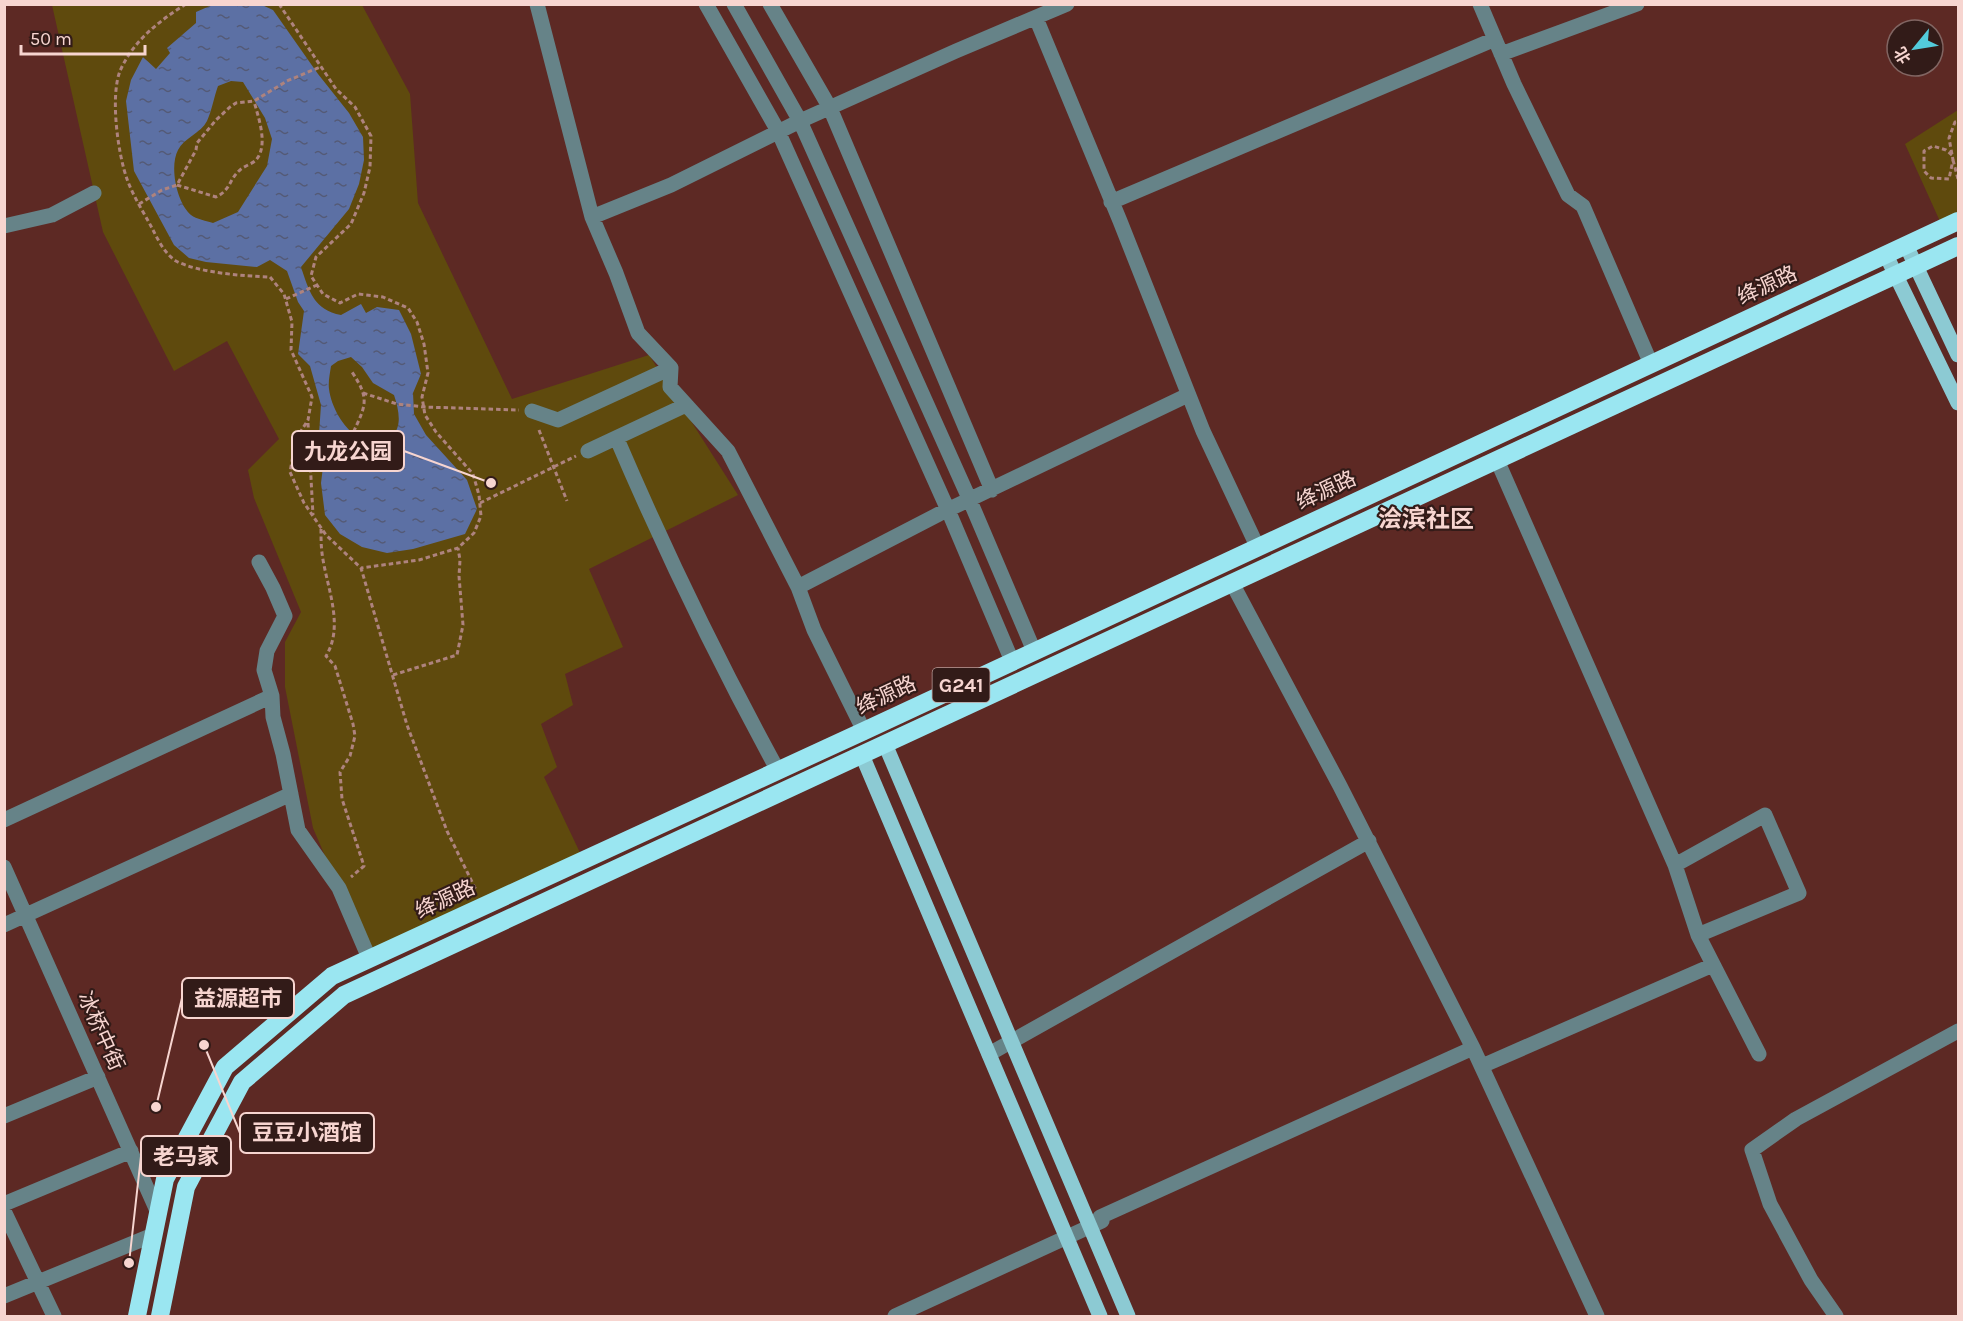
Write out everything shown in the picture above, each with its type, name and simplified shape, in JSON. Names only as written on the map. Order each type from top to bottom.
[{"type":"highway","name":"绛源路","points":[[137,1317],[165,1179],[225,1067],[332,976],[1959,221]]},
{"type":"highway","name":"绛源路","points":[[160,1317],[186,1187],[242,1082],[344,995],[1959,246]]},
{"type":"main road","points":[[1906,246],[1959,355]]},
{"type":"main road","points":[[1886,255],[1959,404]]},
{"type":"main road","points":[[885,744],[1011,1042],[1097,1222],[1128,1317]]},
{"type":"main road","points":[[862,755],[1100,1317]]},
{"type":"street","points":[[537,4],[592,217],[638,333],[671,368],[670,387],[728,451],[798,587],[814,630],[864,731]]},
{"type":"street","points":[[706,4],[778,131],[948,510],[1012,661]]},
{"type":"street","points":[[734,4],[800,121],[970,500],[1034,651]]},
{"type":"street","points":[[770,4],[830,108],[992,490]]},
{"type":"street","points":[[592,217],[671,185],[778,131],[1043,11],[1067,4]]},
{"type":"street","points":[[1480,4],[1501,54],[1568,195],[1583,206],[1651,364]]},
{"type":"street","points":[[1501,54],[1637,4]]},
{"type":"street","points":[[1043,11],[1111,202],[1188,395],[1257,546]]},
{"type":"street","points":[[1111,202],[1495,39]]},
{"type":"street","points":[[4,226],[52,215],[94,193]]},
{"type":"street","points":[[532,411],[558,420],[671,368]]},
{"type":"street","points":[[798,587],[948,510],[1188,395]]},
{"type":"street","points":[[588,451],[686,405]]},
{"type":"street","points":[[616,439],[658,535],[726,674],[777,769]]},
{"type":"street","points":[[1497,460],[1675,865],[1698,935],[1759,1054]]},
{"type":"street","points":[[259,562],[285,616],[267,651],[264,670],[272,696],[273,717],[298,830],[339,888],[369,958]]},
{"type":"street","points":[[1232,583],[1369,841],[1482,1066],[1597,1317]]},
{"type":"street","points":[[4,820],[272,696]]},
{"type":"street","points":[[4,926],[291,794]]},
{"type":"street","points":[[1675,865],[1765,815],[1800,893],[1698,935]]},
{"type":"street","points":[[989,1054],[1369,841]]},
{"type":"street","name":"冰桥中街","points":[[4,867],[158,1213]]},
{"type":"street","points":[[1482,1066],[1713,965]]},
{"type":"street","points":[[1836,1317],[1811,1280],[1770,1204],[1752,1150],[1796,1119],[1959,1031]]},
{"type":"street","points":[[896,1317],[1473,1048]]},
{"type":"street","points":[[4,1116],[98,1077]]},
{"type":"street","points":[[4,1204],[130,1151]]},
{"type":"street","points":[[4,1211],[54,1317]]},
{"type":"street","points":[[4,1296],[153,1235]]},
{"type":"path","points":[[186,4],[136,43],[119,73],[114,106],[127,179],[162,247],[175,260],[196,268],[242,276],[270,277],[284,294],[292,322],[291,350],[312,397],[308,420],[313,517]]},
{"type":"path","points":[[279,4],[336,89],[355,107],[371,136],[370,167],[364,193],[351,224],[316,257],[311,276],[324,294],[340,303],[358,294],[383,297],[408,308],[417,322],[424,344],[428,373],[422,397],[425,415],[436,432],[473,474],[480,503],[481,516],[474,533],[458,548],[419,560],[361,568]]},
{"type":"path","points":[[177,185],[196,150],[197,143],[216,120],[236,103],[254,101],[287,81],[321,67]]},
{"type":"path","points":[[139,204],[162,190],[177,185],[216,197],[224,193],[239,170],[256,160],[262,145],[254,101]]},
{"type":"path","points":[[1959,122],[1955,123],[1949,138],[1959,179]]},
{"type":"path","points":[[1933,146],[1946,150],[1952,157],[1949,178],[1931,178],[1924,171],[1924,151],[1933,146]]},
{"type":"path","points":[[286,299],[317,285]]},
{"type":"path","points":[[310,460],[339,458],[338,436],[353,433],[362,416],[363,389],[352,372]]},
{"type":"path","points":[[363,393],[397,404],[424,407],[532,411],[552,468],[567,501]]},
{"type":"path","points":[[308,420],[296,440],[291,472],[304,503],[326,535],[361,568],[407,725],[447,831],[484,905]]},
{"type":"path","points":[[480,503],[588,451]]},
{"type":"path","points":[[321,528],[322,554],[328,578],[334,630],[332,645],[326,656],[335,666],[355,736],[350,756],[340,772],[342,799],[364,866],[339,888]]},
{"type":"path","points":[[393,675],[457,655],[463,626],[458,548]]},
{"type":"shaded area","points":[[52,5],[362,5],[410,94],[418,203],[512,399],[649,355],[738,495],[589,569],[623,647],[565,674],[573,705],[541,724],[557,767],[544,777],[583,859],[369,958],[313,828],[285,687],[285,642],[301,612],[254,498],[248,470],[279,439],[227,341],[174,371],[103,232]]},
{"type":"shaded area","points":[[1958,110],[1958,221],[1943,228],[1905,144]]},
{"type":"water","points":[[212,5],[262,5],[273,10],[349,113],[363,137],[364,160],[359,184],[349,209],[301,267],[314,298],[324,309],[341,315],[361,304],[366,313],[377,307],[399,310],[411,334],[421,374],[413,393],[414,414],[426,435],[467,480],[477,509],[465,534],[413,549],[387,553],[362,547],[340,534],[325,515],[321,483],[324,459],[319,434],[321,405],[310,366],[298,354],[304,311],[298,302],[287,271],[270,260],[257,267],[189,258],[174,245],[134,171],[126,101],[131,80],[143,57],[156,69],[170,53],[167,48],[196,23],[196,12]],"holes":[[[231,81],[243,82],[265,118],[272,139],[267,166],[238,212],[213,223],[191,215],[186,209],[178,194],[174,175],[175,157],[181,146],[207,121],[218,86]],[[351,357],[362,367],[373,383],[394,395],[399,418],[396,431],[392,436],[376,441],[364,440],[347,428],[335,409],[329,389],[331,366]]]},
{"type":"place","name":"九龙公园","points":[[491,483]]},
{"type":"place","name":"豆豆小酒馆","points":[[204,1045]]},
{"type":"place","name":"益源超市","points":[[156,1107]]},
{"type":"place","name":"老马家","points":[[129,1263]]},
{"type":"district","name":"浍滨社区","points":[[1426,519]]}]
